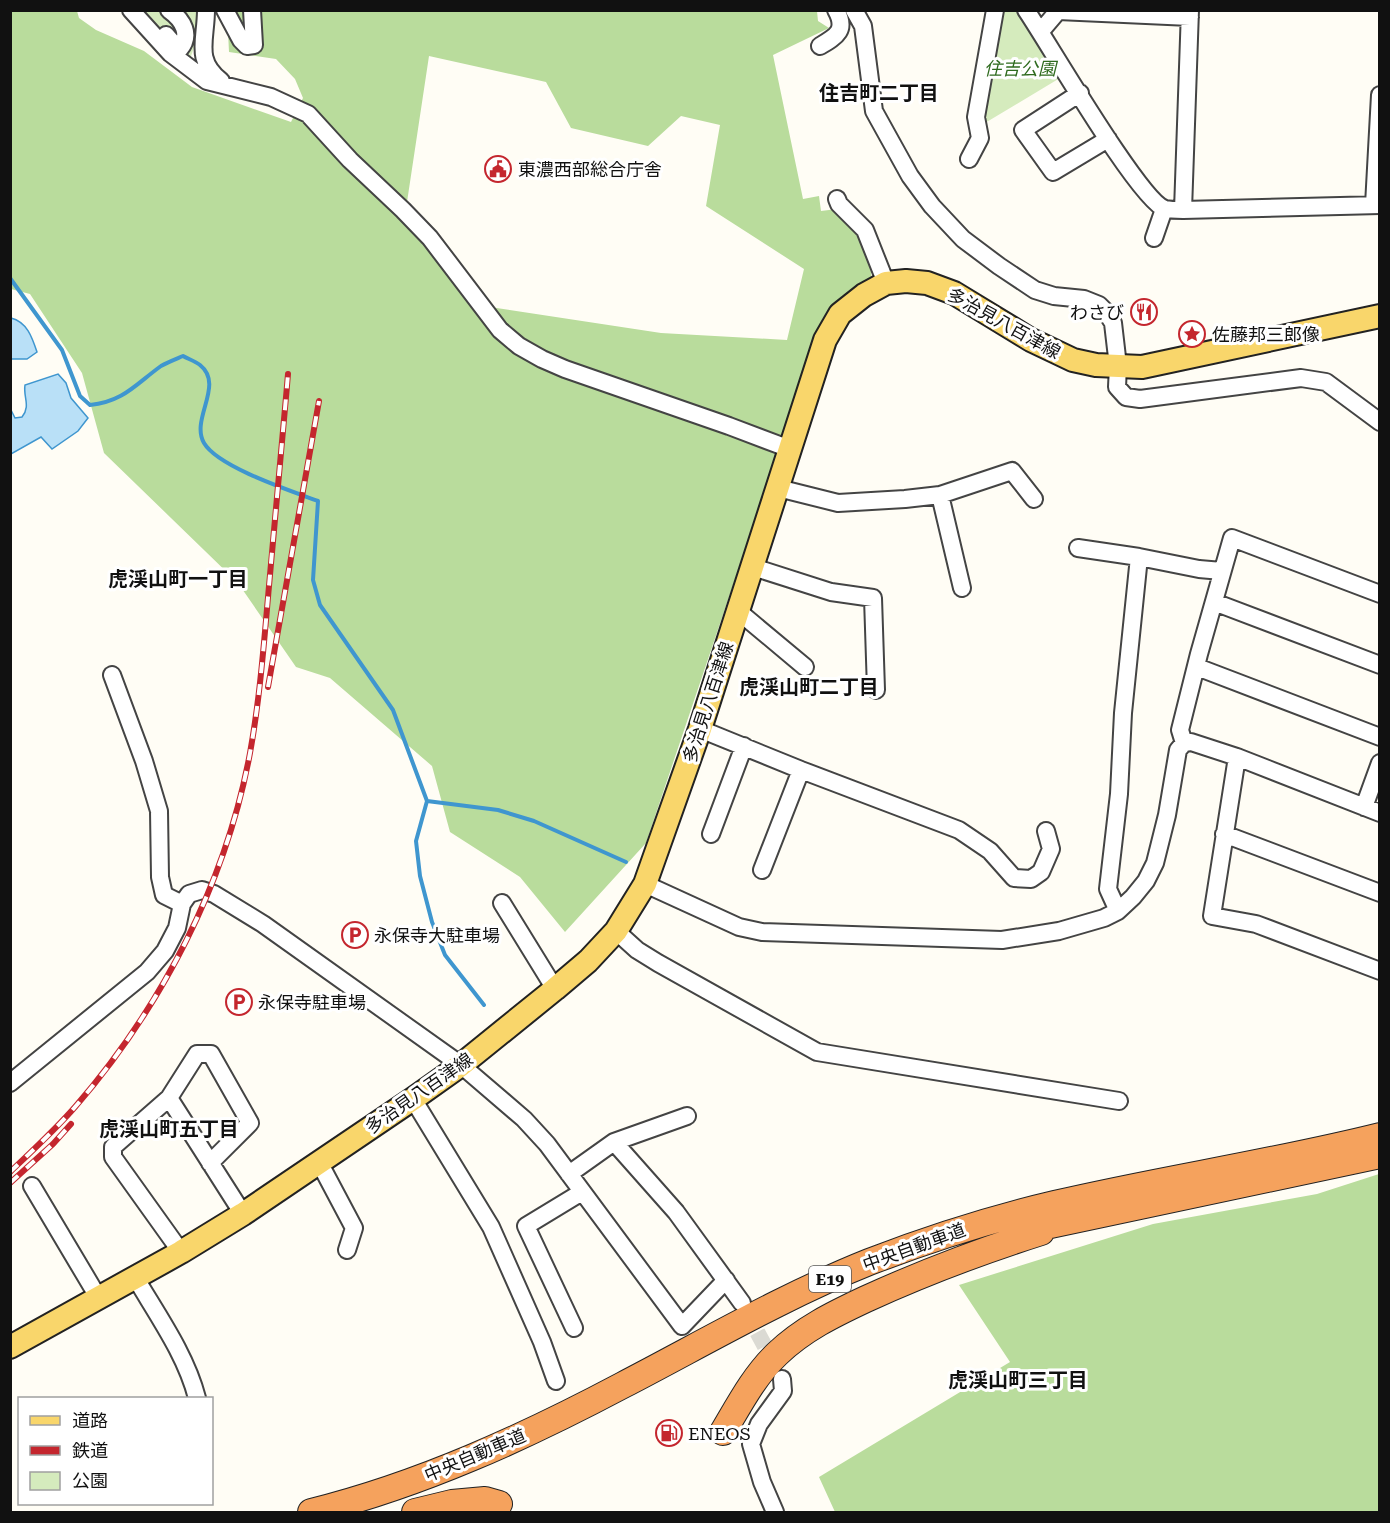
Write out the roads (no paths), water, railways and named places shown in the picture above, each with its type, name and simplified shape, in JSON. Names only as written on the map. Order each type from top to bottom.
[{"type":"highway","name":"中央自動車道","points":[[311,1512],[372,1495],[518,1437],[610,1392],[779,1303],[834,1277],[910,1247],[959,1230],[1055,1204],[1380,1136]]},
{"type":"highway","name":"中央自動車道","points":[[373,1512],[464,1479],[538,1447],[785,1319],[873,1279],[1010,1234],[1380,1155]]},
{"type":"highway","points":[[723,1432],[762,1369],[790,1341],[810,1327],[880,1293],[975,1254],[1062,1225],[1139,1205]]},
{"type":"highway","points":[[415,1512],[452,1503],[485,1500],[499,1504]]},
{"type":"main road","name":"多治見八百津線","points":[[10,1347],[182,1252],[413,1100],[461,1065],[588,961],[616,931],[645,884],[700,729],[825,340],[840,314],[864,295],[886,283],[906,281],[927,283],[954,293],[1031,340],[1073,360],[1096,365],[1142,367],[1380,316]]},
{"type":"street","points":[[131,10],[168,44],[179,50],[185,44],[186,29],[177,16],[169,10]]},
{"type":"street","points":[[144,10],[184,64],[207,81],[271,97],[308,114],[350,160],[430,238],[500,330],[534,355],[566,369],[790,449]]},
{"type":"street","points":[[206,10],[202,55],[209,71],[229,86]]},
{"type":"street","points":[[225,10],[241,40],[247,46],[254,45],[252,10]]},
{"type":"street","points":[[820,46],[832,39],[841,27],[836,10]]},
{"type":"street","points":[[854,10],[863,26],[874,111],[910,176],[932,206],[963,239],[999,266],[1035,290],[1054,296],[1084,299],[1099,304],[1113,323],[1118,366],[1117,387],[1126,397],[1140,399],[1301,378],[1326,382],[1376,412]]},
{"type":"street","points":[[969,159],[980,138],[976,117],[995,10]]},
{"type":"street","points":[[1026,10],[1108,139],[1148,195],[1164,208],[1183,210],[1377,205],[1380,95]]},
{"type":"street","points":[[1041,32],[1058,11],[1190,14],[1183,210]]},
{"type":"street","points":[[184,64],[193,64],[202,55]]},
{"type":"street","points":[[1080,93],[1023,130],[1053,172],[1108,139]]},
{"type":"street","points":[[837,199],[839,204],[865,230],[886,283]]},
{"type":"street","points":[[1154,238],[1164,208]]},
{"type":"street","points":[[778,488],[838,503],[905,499],[940,495],[1012,471],[1034,499]]},
{"type":"street","points":[[940,495],[962,588]]},
{"type":"street","points":[[1184,743],[1180,730],[1232,538],[1380,594]]},
{"type":"street","points":[[1078,548],[1222,571]]},
{"type":"street","points":[[1118,911],[1108,889],[1119,794],[1123,713],[1139,557]]},
{"type":"street","points":[[753,567],[831,592],[873,598],[876,690]]},
{"type":"street","points":[[1214,602],[1380,665]]},
{"type":"street","points":[[738,611],[805,667]]},
{"type":"street","points":[[1197,667],[1380,737]]},
{"type":"street","points":[[112,675],[144,761],[159,811],[160,877],[164,895],[182,903]]},
{"type":"street","points":[[700,729],[959,830],[990,851],[1014,878],[1031,879],[1041,872],[1051,849],[1047,831]]},
{"type":"street","points":[[645,884],[739,927],[762,932],[1002,940],[1059,931],[1090,923],[1118,911],[1146,881],[1155,863],[1179,750],[1184,743]]},
{"type":"street","points":[[1184,743],[1196,743],[1236,757],[1380,813]]},
{"type":"street","points":[[711,834],[744,746]]},
{"type":"street","points":[[1236,757],[1212,916],[1256,924],[1380,971]]},
{"type":"street","points":[[1364,807],[1380,763]]},
{"type":"street","points":[[762,870],[801,770]]},
{"type":"street","points":[[1224,834],[1380,894]]},
{"type":"street","points":[[10,1083],[147,972],[165,951],[173,936],[182,903],[189,894],[202,890],[214,894],[262,924],[461,1065],[524,1119],[547,1144],[682,1326],[726,1280]]},
{"type":"street","points":[[502,903],[555,988]]},
{"type":"street","points":[[616,931],[651,959],[817,1052],[1119,1101]]},
{"type":"street","points":[[182,1252],[113,1157],[113,1147],[169,1098],[197,1054],[212,1054],[250,1123],[210,1163]]},
{"type":"street","points":[[169,1098],[243,1214]]},
{"type":"street","points":[[413,1100],[491,1227],[542,1342],[556,1382]]},
{"type":"street","points":[[569,1174],[614,1142],[687,1116]]},
{"type":"street","points":[[614,1142],[676,1212],[742,1304]]},
{"type":"street","points":[[319,1162],[354,1228],[347,1250]]},
{"type":"street","points":[[32,1186],[98,1297]]},
{"type":"street","points":[[574,1328],[526,1226],[582,1192]]},
{"type":"street","points":[[135,1277],[172,1340],[194,1386],[197,1397]]},
{"type":"street","points":[[775,1512],[762,1482],[751,1444],[759,1424],[783,1391],[782,1379]]},
{"type":"water","points":[[11,318],[25,327],[33,341],[37,352],[27,359],[11,359]]},
{"type":"water","points":[[58,374],[66,383],[71,398],[88,418],[78,431],[52,449],[41,437],[11,454],[11,410],[15,418],[22,417],[25,413],[25,385]]},
{"type":"waterway","points":[[10,278],[62,350],[80,396],[90,405],[120,396],[161,366],[183,356],[200,365],[207,373],[209,392],[201,424],[201,434],[204,443],[212,452],[224,461],[256,477],[318,501],[313,580],[320,605],[393,710],[427,801],[416,841],[420,876],[432,922],[445,955],[484,1005]]},
{"type":"waterway","points":[[427,801],[498,810],[534,821],[626,862]]},
{"type":"tunnel","points":[[746,1311],[776,1367]]},
{"type":"railway","points":[[10,1172],[75,1107],[135,1028],[162,986],[186,942],[225,849],[250,753],[256,712],[288,374]]},
{"type":"railway","points":[[268,687],[319,401]]},
{"type":"railway","points":[[10,1183],[53,1144],[71,1124]]},
{"type":"place","name":"東濃西部総合庁舎","points":[[498,169]]},
{"type":"place","name":"わさび","points":[[1144,312]]},
{"type":"place","name":"佐藤邦三郎像","points":[[1192,334]]},
{"type":"place","name":"永保寺大駐車場","points":[[355,935]]},
{"type":"place","name":"永保寺駐車場","points":[[239,1002]]},
{"type":"place","name":"ENEOS","points":[[669,1433]]},
{"type":"district","name":"住吉町二丁目","points":[[879,93]]},
{"type":"district","name":"虎渓山町一丁目","points":[[178,579]]},
{"type":"district","name":"虎渓山町二丁目","points":[[809,687]]},
{"type":"district","name":"虎渓山町五丁目","points":[[169,1129]]},
{"type":"district","name":"虎渓山町三丁目","points":[[1018,1380]]},
{"type":"park label","name":"住吉公園","points":[[1020,68]]}]
